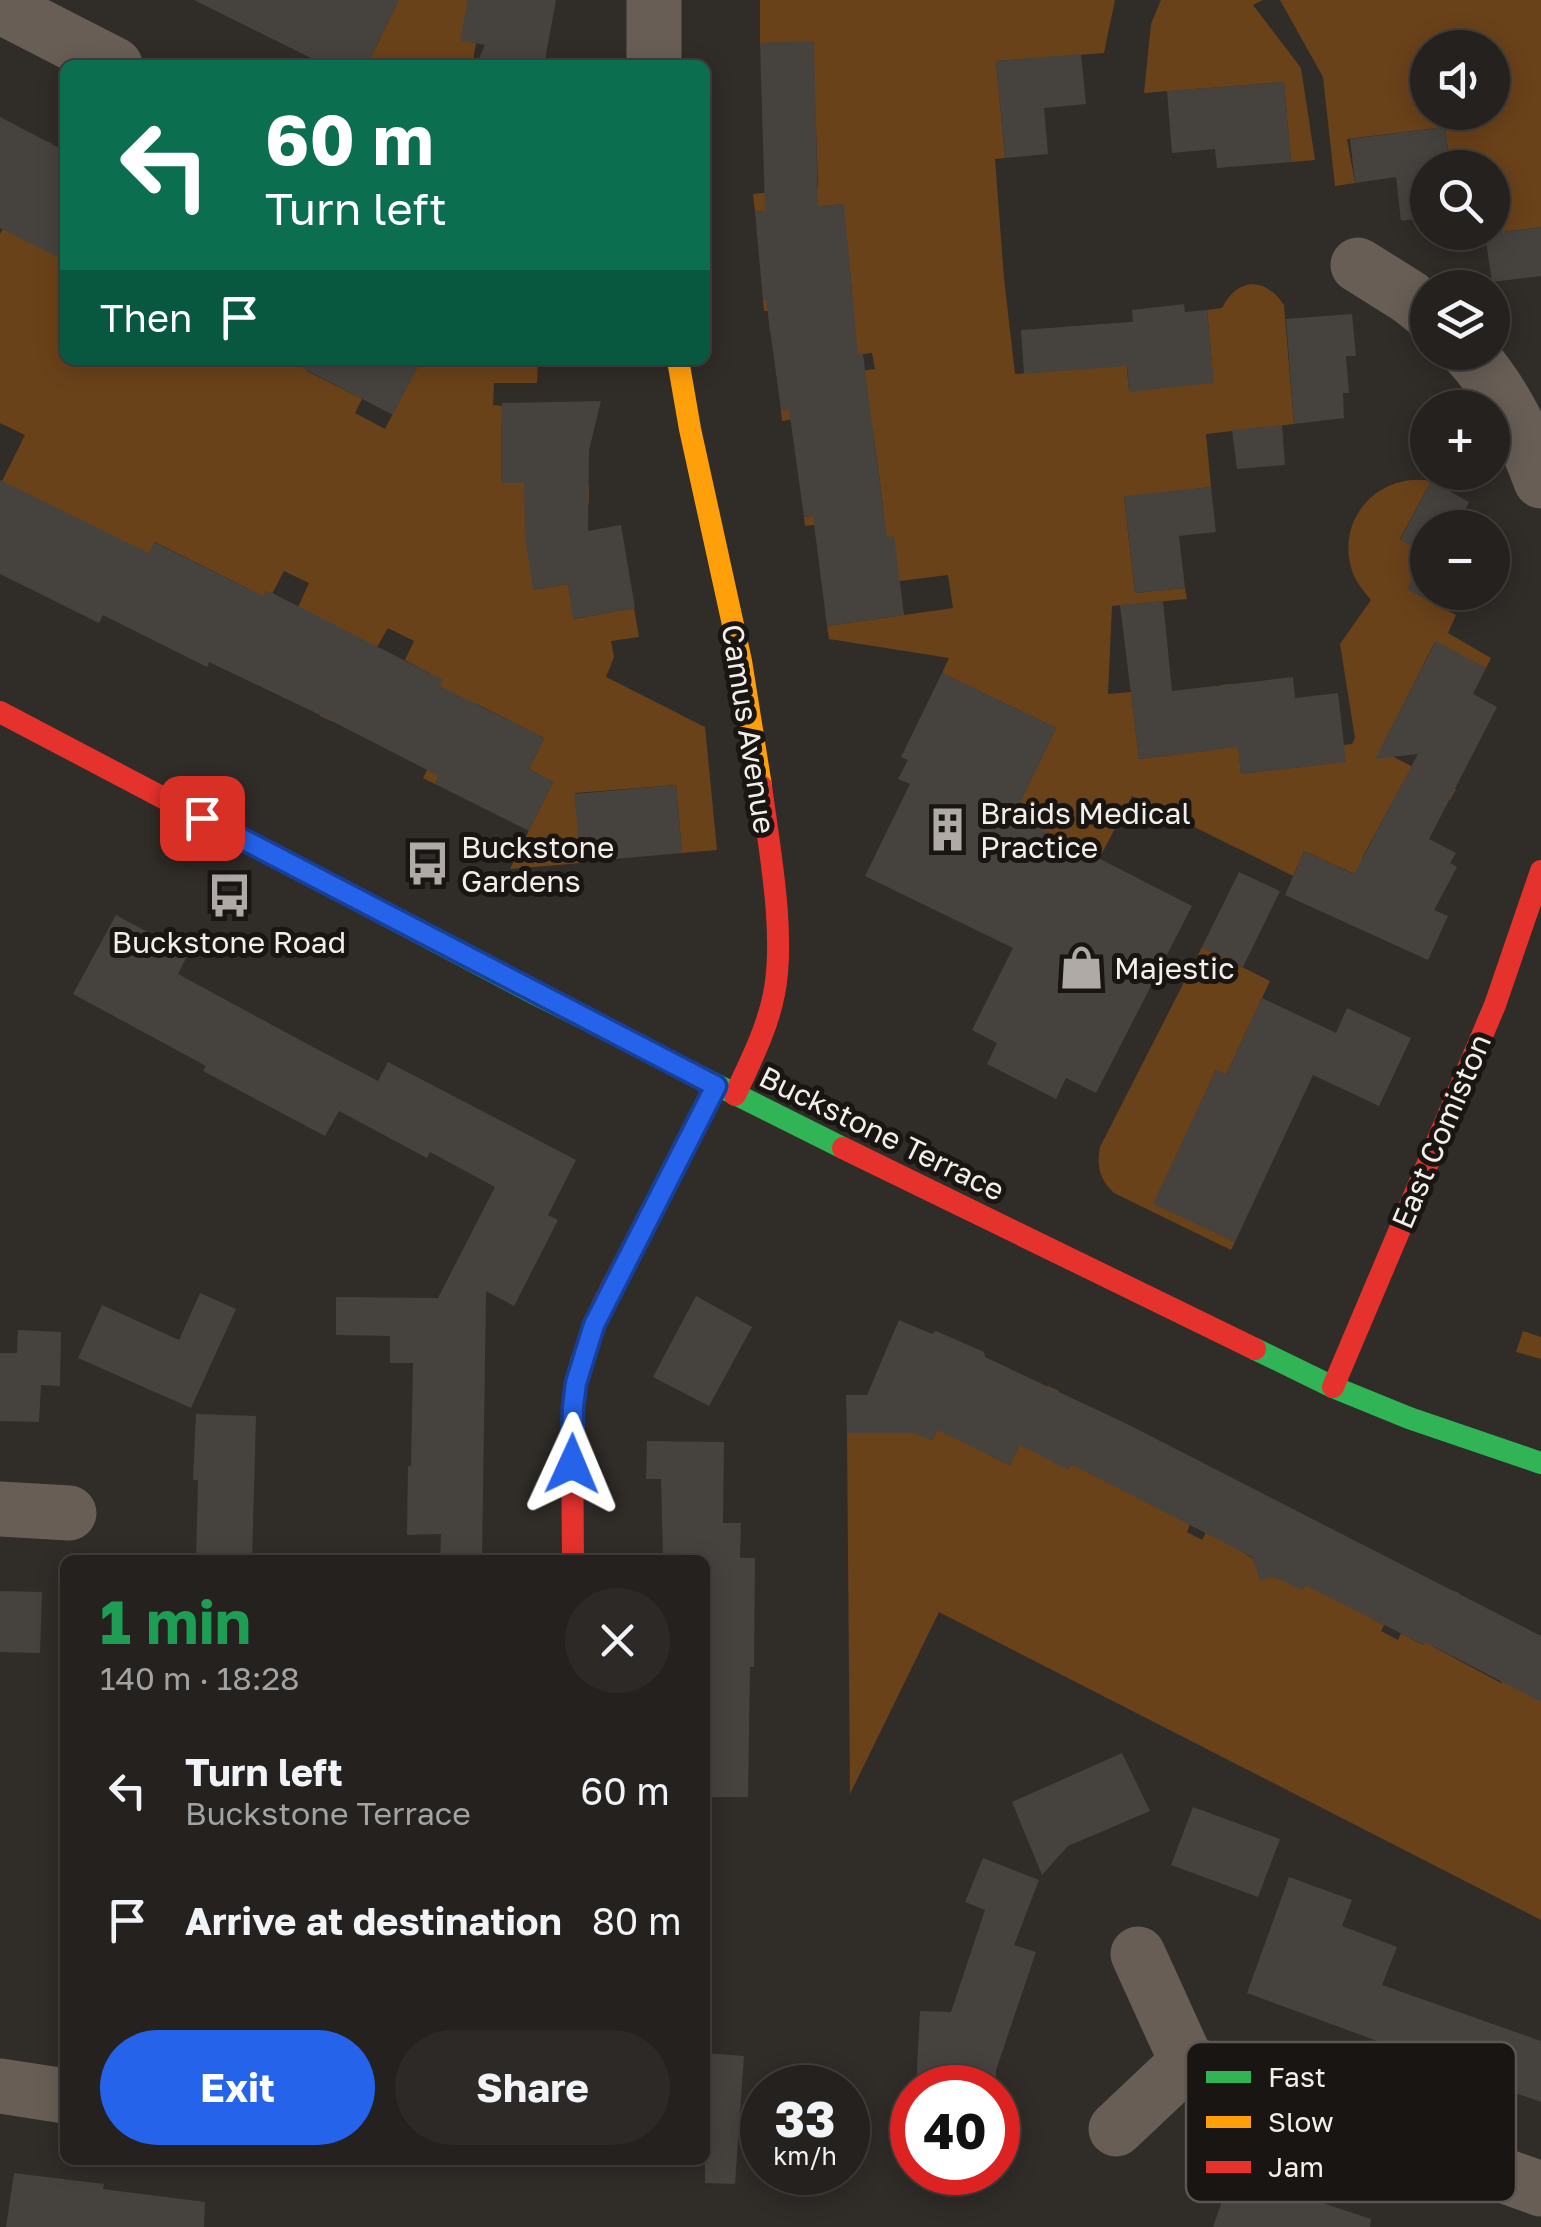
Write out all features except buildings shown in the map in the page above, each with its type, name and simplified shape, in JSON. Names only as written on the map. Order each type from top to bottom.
[{"type":"street","points":[[654,0],[654,60]]},
{"type":"street","points":[[0,6],[105,60]]},
{"type":"street","points":[[1358,265],[1410,297]]},
{"type":"street","name":"Camus Avenue","points":[[679,365],[698,473],[736,632],[750,711],[778,948],[767,1024],[726,1090]]},
{"type":"street","points":[[1482,370],[1521,431],[1541,481]]},
{"type":"street","name":"Buckstone Terrace","points":[[0,712],[520,986],[1333,1387],[1541,1463]]},
{"type":"street","name":"East Comiston","points":[[1333,1387],[1494,1004],[1541,872]]},
{"type":"street","points":[[573,1555],[573,1407],[581,1362],[603,1304],[726,1090]]},
{"type":"street","points":[[0,1508],[69,1512]]},
{"type":"street","points":[[1116,2129],[1186,2062],[1138,1954]]},
{"type":"street","points":[[0,2086],[60,2095]]},
{"type":"street","points":[[1516,2179],[1541,2188]]},
{"type":"shaded area","points":[[386,0],[468,0],[461,40],[476,43],[473,60],[369,60],[396,6]]},
{"type":"shaded area","points":[[760,0],[1115,0],[1104,53],[996,61],[1005,158],[995,159],[1015,374],[1069,370],[1066,327],[1133,322],[1126,358],[1129,391],[1167,369],[1212,364],[1207,310],[1222,308],[1244,286],[1260,285],[1284,305],[1294,424],[1206,434],[1211,487],[1124,497],[1135,593],[1185,588],[1187,599],[1112,606],[1108,694],[1131,692],[1139,759],[1212,750],[1221,685],[1232,684],[1241,774],[1326,764],[1325,747],[1352,744],[1355,738],[1340,644],[1371,600],[1352,572],[1348,548],[1351,531],[1357,515],[1380,491],[1410,480],[1410,490],[1426,490],[1416,510],[1410,510],[1410,520],[1400,539],[1410,545],[1410,610],[1447,610],[1456,615],[1448,633],[1491,658],[1486,668],[1435,642],[1380,750],[1456,789],[1450,800],[1406,777],[1362,858],[1439,900],[1434,910],[1304,851],[1293,876],[1132,796],[1099,859],[974,897],[1056,728],[942,673],[949,658],[829,639],[827,626],[953,608],[948,575],[899,581],[855,542],[852,520],[805,526],[804,517],[883,506],[873,430],[832,413],[782,421],[781,410],[861,399],[858,371],[875,369],[872,353],[856,355],[851,322],[770,332],[763,300],[852,292],[843,204],[755,212],[753,194],[818,187],[813,42],[760,43]]},
{"type":"shaded area","points":[[1161,0],[1263,0],[1253,5],[1301,68],[1315,160],[1291,162],[1284,82],[1144,93],[1151,24]]},
{"type":"shaded area","points":[[1280,0],[1541,0],[1541,227],[1510,231],[1510,150],[1448,150],[1445,130],[1510,130],[1510,30],[1410,30],[1410,130],[1420,130],[1347,139],[1355,183],[1335,186],[1323,77]]},
{"type":"shaded area","points":[[48,142],[59,148],[41,183],[60,245],[60,365],[310,365],[307,371],[362,399],[355,413],[385,429],[418,365],[538,365],[537,383],[494,383],[493,405],[502,406],[501,482],[589,485],[589,503],[580,503],[533,590],[568,584],[574,619],[634,608],[639,637],[611,641],[614,657],[606,677],[705,727],[717,850],[682,853],[676,785],[575,793],[581,863],[510,869],[553,782],[529,769],[544,738],[475,703],[435,784],[423,778],[448,729],[427,711],[442,680],[405,660],[414,641],[388,628],[377,647],[371,644],[331,721],[320,716],[341,674],[298,607],[309,583],[284,571],[272,594],[266,591],[226,670],[212,663],[249,589],[155,542],[115,621],[105,561],[79,613],[67,607],[105,532],[0,485],[25,435],[0,423],[0,234]]},
{"type":"shaded area","points":[[1202,947],[1270,981],[1226,1075],[1216,1070],[1154,1203],[1235,1242],[1231,1250],[1114,1193],[1102,1178],[1099,1166],[1100,1147]]},
{"type":"shaded area","points":[[1523,1331],[1541,1337],[1541,1359],[1516,1352]]},
{"type":"shaded area","points":[[872,1383],[920,1403],[932,1441],[944,1414],[989,1455],[1010,1465],[1048,1386],[1059,1391],[1033,1444],[1068,1469],[1071,1464],[1190,1524],[1187,1532],[1202,1540],[1219,1507],[1241,1518],[1255,1490],[1262,1493],[1235,1548],[1293,1586],[1302,1590],[1306,1584],[1384,1625],[1381,1631],[1398,1640],[1401,1633],[1423,1645],[1451,1590],[1459,1593],[1432,1646],[1501,1683],[1510,1668],[1541,1702],[1541,1920],[939,1612],[850,1794],[847,1433],[872,1433]]},
{"type":"traffic: fast","points":[[323,882],[537,995],[843,1148]]},
{"type":"traffic: fast","points":[[1255,1349],[1409,1418],[1541,1463]]},
{"type":"traffic: slow","points":[[679,365],[741,661],[761,786]]},
{"type":"traffic: jam","points":[[0,712],[323,882]]},
{"type":"traffic: jam","points":[[735,1095],[767,1020],[777,970],[775,890],[761,786]]},
{"type":"traffic: jam","points":[[1333,1387],[1495,1005],[1541,871]]},
{"type":"traffic: jam","points":[[573,1555],[572,1432],[581,1362],[603,1304],[716,1086]]},
{"type":"traffic: jam","points":[[843,1148],[1255,1349]]},
{"type":"place","name":"Braids Medical Practice","points":[[947,830]]},
{"type":"place","name":"Buckstone Gardens","points":[[428,864]]},
{"type":"place","name":"Buckstone Road","points":[[229,895]]},
{"type":"place","name":"Majestic","points":[[1081,968]]},
{"type":"route","points":[[202,818],[716,1086],[594,1325],[576,1383],[572,1464]]}]
